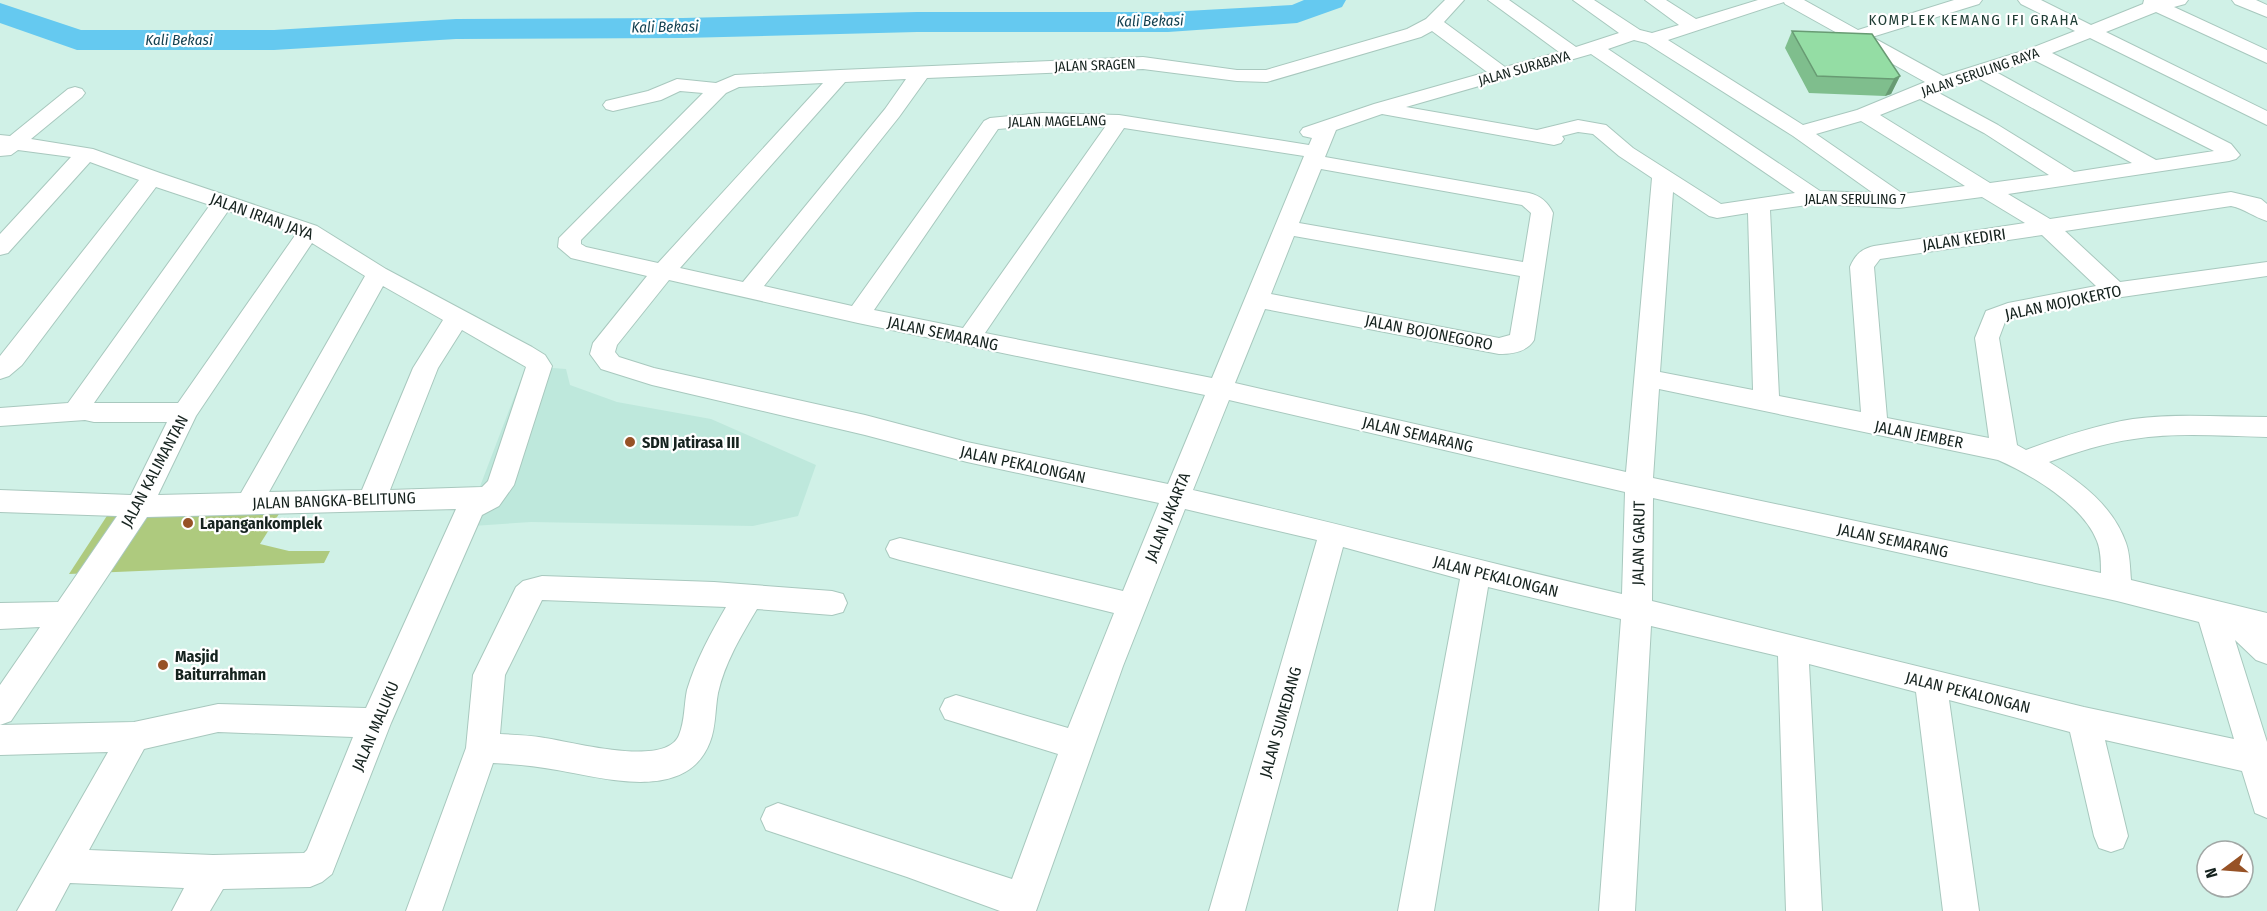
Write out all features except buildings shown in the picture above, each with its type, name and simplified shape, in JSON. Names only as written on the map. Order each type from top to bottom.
[{"type":"street","name":"JALAN SRAGEN","points":[[719,89],[728,83],[750,79],[920,74],[1003,68],[1143,63],[1185,66],[1244,76],[1267,76],[1414,33],[1433,23],[1455,0]]},
{"type":"street","points":[[1497,0],[1584,50],[1815,197]]},
{"type":"street","points":[[1582,0],[1800,132],[1899,201]]},
{"type":"street","points":[[1654,0],[1693,26]]},
{"type":"street","name":"JALAN SURABAYA","points":[[1318,147],[1381,108],[1584,50],[1693,26],[1776,0]]},
{"type":"street","points":[[1791,0],[1857,36],[1991,129],[2070,179]]},
{"type":"street","points":[[1857,36],[1973,0]]},
{"type":"street","points":[[2027,0],[2267,119]]},
{"type":"street","points":[[2241,0],[2267,12]]},
{"type":"street","points":[[2164,2],[2267,48]]},
{"type":"street","points":[[2164,2],[2267,57]]},
{"type":"street","name":"JALAN SERULING RAYA","points":[[1800,132],[1864,114],[1931,87],[2036,52],[2164,2]]},
{"type":"street","points":[[1433,23],[1501,74]]},
{"type":"street","name":"JALAN SERULING 7","points":[[1717,211],[1815,197],[1899,201],[2226,157],[2229,152],[2036,52]]},
{"type":"street","points":[[1980,71],[2154,167]]},
{"type":"street","points":[[748,291],[892,113],[920,74]]},
{"type":"street","points":[[663,272],[840,76]]},
{"type":"street","points":[[613,105],[654,96],[677,85],[719,89]]},
{"type":"street","name":"JALAN SEMARANG","points":[[719,89],[570,238],[569,247],[579,253],[748,291],[1220,389],[1639,485],[2117,589],[2267,626]]},
{"type":"street","points":[[4,146],[75,93]]},
{"type":"street","points":[[1381,108],[1626,152]]},
{"type":"street","points":[[1864,114],[2048,228],[2115,290]]},
{"type":"street","name":"JALAN MAGELANG","points":[[858,315],[991,125],[1004,121],[1042,119],[1119,121],[1271,143],[1318,147]]},
{"type":"street","points":[[969,338],[1119,121]]},
{"type":"street","points":[[1537,136],[1569,128],[1588,126],[1599,129],[1626,152],[1759,238]]},
{"type":"street","name":"JALAN IRIAN JAYA","points":[[4,146],[86,153],[152,178],[309,231],[378,274],[536,361]]},
{"type":"street","name":"JALAN JAKARTA","points":[[1020,906],[1076,745],[1174,496],[1318,147]]},
{"type":"street","name":"JALAN BOJONEGORO","points":[[1256,299],[1510,346],[1522,340],[1542,213],[1539,207],[1529,200],[1318,147]]},
{"type":"street","points":[[0,248],[86,153]]},
{"type":"street","name":"JALAN GARUT","points":[[1617,911],[1636,610],[1639,485],[1663,175]]},
{"type":"street","points":[[0,370],[13,359],[152,178]]},
{"type":"street","name":"JALAN KEDIRI","points":[[1875,426],[1862,267],[1865,259],[1874,253],[1888,249],[2048,228],[2231,199],[2253,204],[2267,214]]},
{"type":"street","points":[[83,411],[80,408],[81,402],[224,201]]},
{"type":"street","points":[[1758,204],[1766,403]]},
{"type":"street","points":[[1285,228],[1533,271]]},
{"type":"street","name":"JALAN KALIMANTAN","points":[[0,711],[63,614],[139,506],[185,412],[309,231]]},
{"type":"street","name":"JALAN MOJOKERTO","points":[[2015,456],[1987,338],[1995,317],[2008,311],[2115,290],[2267,269]]},
{"type":"street","name":"JALAN PEKALONGAN","points":[[663,272],[605,343],[602,349],[605,358],[610,363],[967,452],[1333,533],[1476,572],[1793,647],[2084,721],[2256,759]]},
{"type":"street","points":[[249,503],[319,375],[378,274]]},
{"type":"street","points":[[372,500],[426,368],[457,318]]},
{"type":"street","name":"JALAN MALUKU","points":[[62,866],[213,872],[310,870],[320,862],[375,723],[471,508],[489,498],[500,486],[537,376],[539,366],[536,361]]},
{"type":"street","name":"JALAN JEMBER","points":[[1647,378],[2015,456],[2054,477],[2075,495],[2101,523],[2112,543],[2117,589]]},
{"type":"street","points":[[0,417],[83,411],[185,412]]},
{"type":"street","points":[[2015,456],[2122,430],[2152,427],[2267,427]]},
{"type":"street","name":"JALAN BANGKA-BELITUNG","points":[[0,501],[139,506],[489,498]]},
{"type":"street","name":"JALAN SUMEDANG","points":[[1227,911],[1333,533]]},
{"type":"street","points":[[900,549],[1132,606]]},
{"type":"street","points":[[1416,911],[1476,572]]},
{"type":"street","points":[[424,911],[482,748],[489,675],[527,596],[533,590],[542,588],[656,591],[832,603]]},
{"type":"street","points":[[482,748],[542,752],[622,766],[662,766],[675,761],[686,753],[693,742],[709,670],[748,598]]},
{"type":"street","points":[[0,616],[63,614]]},
{"type":"street","points":[[2222,615],[2267,651]]},
{"type":"street","points":[[2222,615],[2267,802]]},
{"type":"street","points":[[1793,647],[1804,911]]},
{"type":"street","points":[[1931,683],[1961,911]]},
{"type":"street","points":[[956,709],[1076,745]]},
{"type":"street","points":[[0,740],[134,737],[218,718],[375,723]]},
{"type":"street","points":[[2084,721],[2111,836]]},
{"type":"street","points":[[35,911],[134,737]]},
{"type":"street","points":[[778,819],[907,860],[1020,906]]},
{"type":"street","points":[[190,911],[213,872]]},
{"type":"shaded area","name":"SDN Jatirasa III","points":[[526,366],[566,369],[570,385],[617,402],[711,419],[816,465],[798,516],[753,526],[531,522],[458,527],[479,489]]},
{"type":"green space","name":"Lapangankomplek","points":[[289,498],[260,544],[289,551],[330,551],[324,563],[69,574],[116,502]]},
{"type":"waterway","name":"Kali Bekasi","points":[[0,12],[77,40],[274,40],[456,29],[683,28],[917,22],[1168,22],[1297,14],[1331,0]]},
{"type":"place","name":"SDN Jatirasa III","points":[[630,442]]},
{"type":"place","name":"Lapangankomplek","points":[[188,523]]},
{"type":"place","name":"Masjid Baiturrahman","points":[[163,665]]},
{"type":"district","name":"KOMPLEK KEMANG IFI GRAHA","points":[[1974,20]]}]
